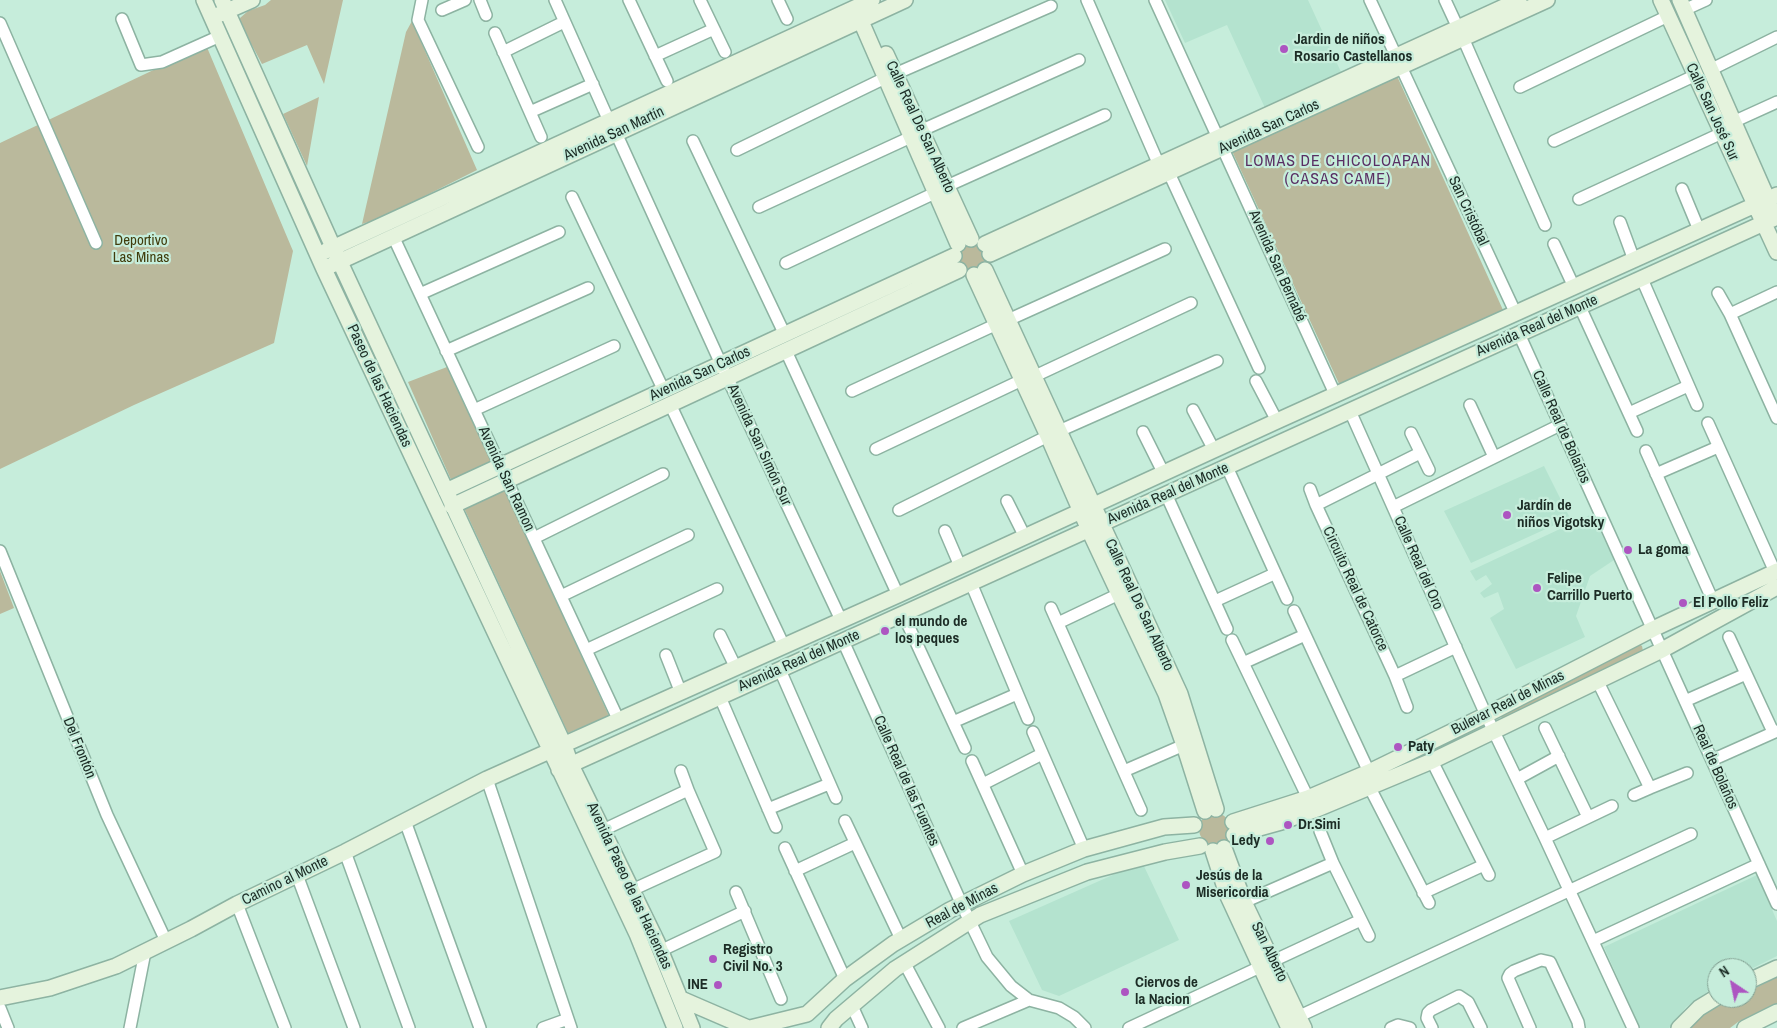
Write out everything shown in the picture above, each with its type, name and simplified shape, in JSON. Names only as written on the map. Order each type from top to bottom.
[{"type":"street","points":[[212,18],[225,6],[252,0]]},
{"type":"street","points":[[422,0],[418,20],[478,147]]},
{"type":"street","points":[[442,10],[464,0]]},
{"type":"street","points":[[480,0],[486,15]]},
{"type":"street","name":"Avenida San Simón Sur","points":[[555,0],[724,371],[841,620]]},
{"type":"street","points":[[629,0],[667,81]]},
{"type":"street","points":[[700,0],[725,52]]},
{"type":"street","points":[[778,0],[786,19]]},
{"type":"street","name":"Avenida San Martín","points":[[318,254],[337,254],[393,236],[612,127],[861,7],[905,0]]},
{"type":"street","points":[[1087,0],[1164,169],[1259,368]]},
{"type":"street","name":"Avenida San Bernabé","points":[[1155,0],[1336,396]]},
{"type":"street","name":"San Cristóbal","points":[[1370,0],[1516,314]]},
{"type":"street","points":[[1445,0],[1545,225]]},
{"type":"street","name":"Avenida San Carlos","points":[[1461,33],[1519,0]]},
{"type":"street","name":"Avenida San Carlos","points":[[988,249],[1461,33],[1547,0]]},
{"type":"street","name":"Calle San José Sur","points":[[1661,0],[1668,16],[1733,122],[1773,220],[1777,252]]},
{"type":"street","points":[[1682,5],[1706,0]]},
{"type":"street","name":"Paseo de las Haciendas","points":[[206,1],[324,269],[550,751],[565,767]]},
{"type":"street","name":"Calle San José Sur","points":[[1682,5],[1722,133],[1766,200]]},
{"type":"street","name":"Paseo de las Haciendas","points":[[225,6],[452,506],[564,745]]},
{"type":"street","points":[[737,150],[890,76],[1051,6]]},
{"type":"street","name":"Calle Real De San Alberto","points":[[861,7],[915,134],[942,189],[960,252]]},
{"type":"street","points":[[1520,87],[1668,16]]},
{"type":"street","points":[[122,19],[140,65],[162,62],[220,36]]},
{"type":"street","points":[[504,52],[564,22]]},
{"type":"street","points":[[0,23],[96,244]]},
{"type":"street","points":[[655,56],[714,30]]},
{"type":"street","points":[[495,33],[541,137]]},
{"type":"street","points":[[1554,141],[1777,38]]},
{"type":"street","points":[[759,207],[1079,60]]},
{"type":"street","points":[[530,112],[592,84]]},
{"type":"street","points":[[1733,122],[1777,102]]},
{"type":"street","points":[[786,263],[1105,115]]},
{"type":"street","name":"Avenida San Martín","points":[[324,269],[337,254],[612,127]]},
{"type":"street","points":[[1578,200],[1722,133]]},
{"type":"street","points":[[693,141],[786,335]]},
{"type":"street","points":[[1682,190],[1699,230]]},
{"type":"street","points":[[572,197],[784,646]]},
{"type":"street","name":"Avenida Real del Monte","points":[[564,745],[1766,200]]},
{"type":"street","name":"Avenida Real del Monte","points":[[565,767],[1773,220]]},
{"type":"street","points":[[1620,222],[1634,260]]},
{"type":"street","points":[[420,294],[559,232]]},
{"type":"street","name":"Avenida San Ramon","points":[[393,236],[619,721]]},
{"type":"street","points":[[981,241],[988,249],[988,266],[979,273],[963,273],[960,252],[981,241]]},
{"type":"street","points":[[1554,244],[1574,287]]},
{"type":"street","points":[[852,391],[1166,249]]},
{"type":"street","name":"Avenida San Carlos","points":[[724,371],[786,351],[960,252]]},
{"type":"street","name":"Avenida San Carlos","points":[[452,506],[724,371],[786,335],[960,252]]},
{"type":"street","name":"Calle Real De San Alberto","points":[[979,273],[1095,527],[1180,694],[1210,810]]},
{"type":"street","points":[[1642,279],[1697,405]]},
{"type":"street","points":[[446,350],[588,288]]},
{"type":"street","points":[[1730,314],[1777,292]]},
{"type":"street","points":[[1718,293],[1730,314],[1777,418]]},
{"type":"street","points":[[876,449],[1191,303]]},
{"type":"street","points":[[1580,307],[1637,431]]},
{"type":"street","name":"Calle Real de Bolaños","points":[[1519,334],[1653,629]]},
{"type":"street","points":[[474,410],[614,346]]},
{"type":"street","points":[[786,351],[898,595]]},
{"type":"street","points":[[899,510],[1053,433],[1217,361]]},
{"type":"street","points":[[1256,381],[1277,421]]},
{"type":"street","points":[[1629,413],[1688,386]]},
{"type":"street","name":"Avenida San Carlos","points":[[446,491],[500,465],[667,398]]},
{"type":"street","points":[[1470,405],[1494,457]]},
{"type":"street","points":[[1193,410],[1214,450]]},
{"type":"street","name":"Calle Real del Oro","points":[[1350,411],[1486,715],[1633,1028]]},
{"type":"street","points":[[1708,423],[1776,572]]},
{"type":"street","points":[[1393,507],[1560,424]]},
{"type":"street","points":[[1143,432],[1164,474]]},
{"type":"street","points":[[1411,433],[1428,470]]},
{"type":"street","points":[[1656,474],[1718,447]]},
{"type":"street","points":[[1646,451],[1713,601]]},
{"type":"street","points":[[1316,505],[1420,453]]},
{"type":"street","points":[[1227,467],[1287,599]]},
{"type":"street","points":[[534,538],[663,474]]},
{"type":"street","name":"Circuito Real de Catorce","points":[[1310,489],[1407,707]]},
{"type":"street","points":[[1166,494],[1227,629]]},
{"type":"street","points":[[1007,501],[1024,537]]},
{"type":"street","name":"Calle Real De San Alberto","points":[[1095,527],[1119,594],[1166,694],[1210,810]]},
{"type":"street","points":[[945,531],[960,566]]},
{"type":"street","points":[[561,596],[688,535]]},
{"type":"street","name":"Del Frontón","points":[[0,551],[107,815],[166,941]]},
{"type":"street","name":"Bulevar Real de Minas","points":[[1234,828],[1369,772],[1486,715],[1653,629],[1776,572]]},
{"type":"street","points":[[1214,601],[1274,574]]},
{"type":"street","points":[[971,583],[1028,719]]},
{"type":"street","name":"Bulevar Real de Minas","points":[[1234,828],[1281,822],[1370,788],[1432,761],[1662,650],[1777,587]]},
{"type":"street","points":[[586,650],[717,589]]},
{"type":"street","points":[[1058,623],[1119,594]]},
{"type":"street","points":[[1051,608],[1141,810]]},
{"type":"street","points":[[1294,611],[1369,772]]},
{"type":"street","points":[[903,614],[965,748]]},
{"type":"street","name":"Real de Bolaños","points":[[1653,629],[1777,904]]},
{"type":"street","points":[[720,635],[736,668]]},
{"type":"street","points":[[1244,664],[1305,635]]},
{"type":"street","points":[[1712,760],[1775,732],[1729,637]]},
{"type":"street","points":[[1232,640],[1308,798]]},
{"type":"street","name":"Calle Real de las Fuentes","points":[[843,641],[987,957],[1011,986],[1029,1000]]},
{"type":"street","points":[[1394,676],[1456,647]]},
{"type":"street","points":[[666,655],[681,693]]},
{"type":"street","points":[[780,670],[836,798]]},
{"type":"street","points":[[1685,702],[1746,674]]},
{"type":"street","points":[[1598,682],[1650,788]]},
{"type":"street","points":[[953,722],[1017,694]]},
{"type":"street","points":[[720,697],[776,827]]},
{"type":"street","points":[[1545,728],[1588,817]]},
{"type":"street","points":[[1033,732],[1084,849]]},
{"type":"street","name":"Camino al Monte","points":[[0,998],[50,988],[116,966],[487,779],[564,745]]},
{"type":"street","name":"Avenida Paseo de las Haciendas","points":[[564,745],[565,767],[675,1028]]},
{"type":"street","points":[[1124,771],[1184,745]]},
{"type":"street","points":[[983,784],[1042,754]]},
{"type":"street","points":[[1517,779],[1559,756]]},
{"type":"street","points":[[972,761],[1023,874]]},
{"type":"street","points":[[1370,788],[1426,898],[1486,870],[1432,761]]},
{"type":"street","name":"Avenida Paseo de las Haciendas","points":[[565,767],[603,830],[660,951],[692,1028]]},
{"type":"street","points":[[632,890],[717,856],[681,771]]},
{"type":"street","points":[[1634,795],[1687,773]]},
{"type":"street","points":[[487,779],[569,1024],[543,1028]]},
{"type":"street","points":[[768,809],[830,784]]},
{"type":"street","points":[[603,830],[688,790]]},
{"type":"street","points":[[1545,838],[1612,806]]},
{"type":"street","points":[[1210,810],[1226,813],[1234,828],[1229,844],[1213,848],[1194,836],[1196,819],[1210,810]]},
{"type":"street","points":[[406,821],[480,1028]]},
{"type":"street","points":[[845,821],[901,939]]},
{"type":"street","name":"Real de Minas","points":[[749,1028],[807,1014],[845,979],[901,939],[1023,874],[1084,849],[1164,827],[1194,825]]},
{"type":"street","points":[[1320,830],[1333,863],[1369,936]]},
{"type":"street","points":[[1295,1024],[1569,890],[1691,834]]},
{"type":"street","points":[[795,871],[855,844]]},
{"type":"street","points":[[785,848],[845,979]]},
{"type":"street","name":"Real de Minas","points":[[829,1028],[904,962],[980,915],[1087,872],[1165,852],[1213,848]]},
{"type":"street","name":"San Alberto","points":[[1213,848],[1244,902],[1266,963]]},
{"type":"street","name":"San Alberto","points":[[1213,848],[1227,894],[1266,963],[1295,1024]]},
{"type":"street","points":[[345,852],[409,1028]]},
{"type":"street","points":[[1244,902],[1333,863]]},
{"type":"street","points":[[1593,941],[1759,864]]},
{"type":"street","points":[[297,876],[354,1028]]},
{"type":"street","points":[[736,892],[781,999]]},
{"type":"street","points":[[237,904],[285,1028]]},
{"type":"street","points":[[660,951],[745,911]]},
{"type":"street","points":[[1129,1028],[1361,920]]},
{"type":"street","points":[[130,1028],[145,952]]},
{"type":"street","points":[[1530,1028],[1508,978],[1514,970],[1541,960],[1550,962],[1579,1025]]},
{"type":"street","points":[[904,962],[939,1028]]},
{"type":"street","points":[[1757,977],[1777,968]]},
{"type":"street","points":[[1432,1028],[1427,1018],[1428,1013],[1459,996],[1468,1002],[1481,1028]]},
{"type":"street","points":[[681,999],[749,1028]]},
{"type":"street","points":[[963,1028],[1029,1000],[1059,1008],[1074,1017],[1085,1028]]},
{"type":"street","points":[[1679,1028],[1699,1008],[1707,1003]]},
{"type":"street","points":[[852,1006],[862,1028]]},
{"type":"street","points":[[0,1008],[8,1028]]},
{"type":"street","points":[[1745,1028],[1777,1012]]},
{"type":"street","points":[[1391,1028],[1398,1026],[1410,1028]]},
{"type":"shaded area","name":"Jardin de niños Rosario Castellanos","points":[[1165,0],[1308,0],[1341,72],[1265,108],[1227,25],[1185,43]]},
{"type":"shaded area","name":"Jardín de niños Vigotsky","points":[[1544,466],[1570,518],[1471,563],[1444,511]]},
{"type":"shaded area","name":"Felipe Carrillo Puerto","points":[[1592,514],[1614,560],[1590,576],[1576,616],[1585,637],[1516,669],[1490,618],[1504,609],[1498,592],[1484,598],[1480,593],[1492,584],[1486,575],[1476,581],[1470,571]]},
{"type":"shaded area","points":[[1142,862],[1179,940],[1059,996],[1042,990],[1009,921]]},
{"type":"shaded area","points":[[1757,875],[1777,921],[1777,956],[1757,966],[1757,958],[1707,958],[1707,992],[1686,1007],[1669,1028],[1640,1028],[1604,947]]},
{"type":"green space","points":[[271,0],[343,0],[324,84],[307,45],[262,64],[240,23],[240,18],[248,11],[265,5]]},
{"type":"green space","points":[[412,21],[477,170],[381,218],[362,224],[406,32]]},
{"type":"green space","name":"Deportivo Las Minas","points":[[206,45],[293,251],[274,343],[134,405],[0,469],[0,143]]},
{"type":"green space","points":[[1397,76],[1503,310],[1341,388],[1232,151]]},
{"type":"green space","points":[[319,97],[307,166],[283,114]]},
{"type":"green space","points":[[972,244],[981,248],[985,257],[981,266],[972,270],[963,266],[959,257],[963,248]]},
{"type":"green space","points":[[447,367],[492,463],[452,482],[408,382]]},
{"type":"green space","points":[[505,489],[609,716],[568,733],[464,508]]},
{"type":"green space","points":[[0,571],[14,608],[0,614]]},
{"type":"green space","points":[[1638,643],[1642,646],[1643,651],[1504,720],[1501,717],[1501,715]]},
{"type":"green space","points":[[1215,813],[1226,818],[1231,829],[1226,840],[1215,845],[1204,840],[1199,829],[1204,818]]},
{"type":"green space","points":[[1777,977],[1777,1004],[1738,1022],[1730,1028],[1689,1028],[1707,1012],[1715,1008],[1757,1008],[1757,987]]},
{"type":"place","name":"Jardin de niños Rosario Castellanos","points":[[1284,49]]},
{"type":"place","name":"Jardín de niños Vigotsky","points":[[1507,515]]},
{"type":"place","name":"La goma","points":[[1628,550]]},
{"type":"place","name":"Felipe Carrillo Puerto","points":[[1537,588]]},
{"type":"place","name":"El Pollo Feliz","points":[[1683,603]]},
{"type":"place","name":"el mundo de los peques","points":[[885,631]]},
{"type":"place","name":"Paty","points":[[1398,747]]},
{"type":"place","name":"Dr.Simi","points":[[1288,825]]},
{"type":"place","name":"Ledy","points":[[1270,841]]},
{"type":"place","name":"Jesús de la Misericordia","points":[[1186,885]]},
{"type":"place","name":"Registro Civil No. 3","points":[[713,959]]},
{"type":"place","name":"INE","points":[[718,985]]},
{"type":"place","name":"Ciervos de la Nacion","points":[[1125,992]]},
{"type":"district","name":"LOMAS DE CHICOLOAPAN (CASAS CAME)","points":[[1338,171]]}]
